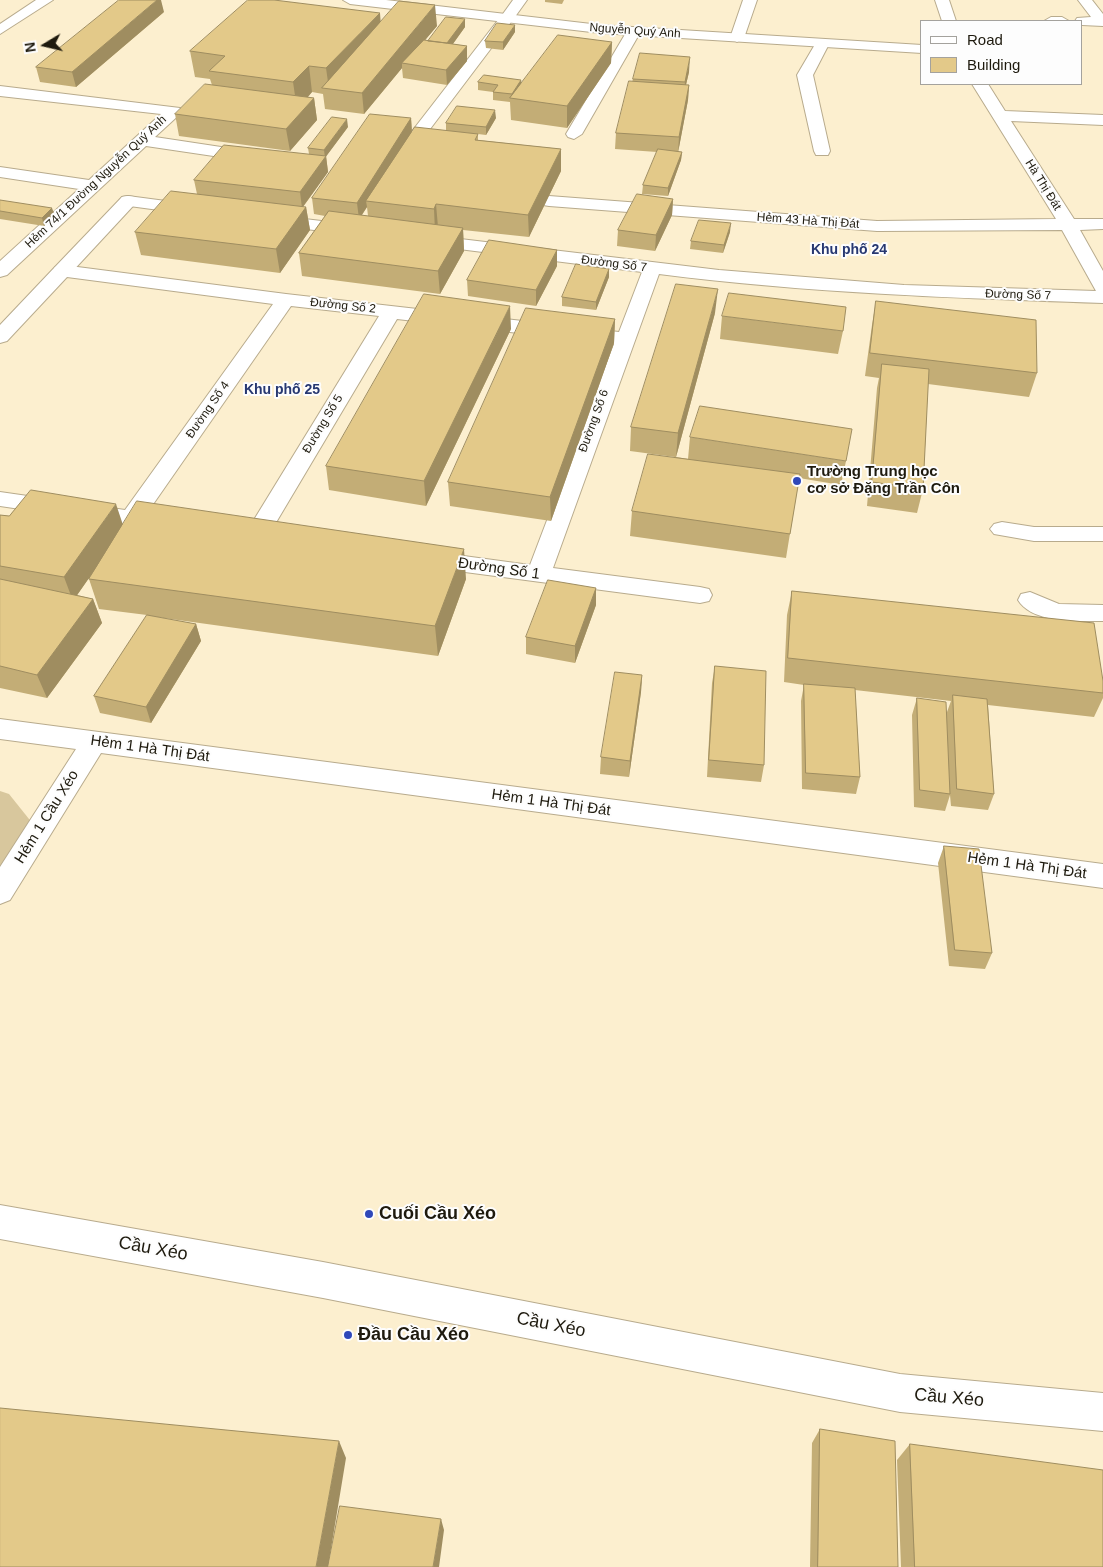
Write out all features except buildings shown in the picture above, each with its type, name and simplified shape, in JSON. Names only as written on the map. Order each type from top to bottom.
[{"type":"street","points":[[0,30],[46,0]]},
{"type":"street","name":"Nguyễn Quý Anh","points":[[350,0],[634,31],[920,49]]},
{"type":"street","points":[[412,142],[520,0]]},
{"type":"street","points":[[737,38],[750,0]]},
{"type":"street","points":[[942,0],[950,20]]},
{"type":"street","points":[[1083,21],[1102,22],[1099,13],[1085,0]]},
{"type":"street","points":[[574,134],[634,31]]},
{"type":"street","points":[[822,44],[804,75],[822,151]]},
{"type":"street","name":"Hà Thị Đát","points":[[981,85],[1068,224],[1103,288]]},
{"type":"street","name":"Hẻm 74/1 Đường Nguyễn Quý Anh","points":[[0,92],[174,111],[0,271]]},
{"type":"street","points":[[1000,116],[1103,120]]},
{"type":"street","points":[[142,140],[268,159]]},
{"type":"street","points":[[0,172],[92,186]]},
{"type":"street","points":[[0,338],[128,201],[217,213]]},
{"type":"street","name":"Hẻm 43 Hà Thị Đát","points":[[550,202],[877,226],[1103,224]]},
{"type":"street","points":[[256,218],[375,233]]},
{"type":"street","name":"Đường Số 7","points":[[404,237],[652,269],[904,291],[1103,297]]},
{"type":"street","name":"Đường Số 6","points":[[538,575],[652,269]]},
{"type":"street","name":"Đường Số 2","points":[[62,271],[286,300],[625,340]]},
{"type":"street","name":"Đường Số 4","points":[[131,520],[286,300]]},
{"type":"street","name":"Đường Số 5","points":[[256,536],[391,312]]},
{"type":"street","points":[[0,500],[179,526]]},
{"type":"street","points":[[1002,529],[1034,534],[1103,534]]},
{"type":"street","name":"Đường Số 1","points":[[402,556],[700,595]]},
{"type":"street","points":[[1030,600],[1055,612],[1103,613]]},
{"type":"street","name":"Hẻm 1 Hà Thị Đát","points":[[0,729],[1103,876]]},
{"type":"street","name":"Hẻm 1 Cầu Xéo","points":[[0,892],[94,742]]},
{"type":"street","name":"Cầu Xéo","points":[[0,1222],[323,1280],[900,1393],[1103,1412]]},
{"type":"shaded area","points":[[0,791],[9,794],[33,824],[0,870]]},
{"type":"place","name":"Trường Trung học cơ sở Đặng Trần Côn","points":[[797,481]]},
{"type":"place","name":"Cuối Cầu Xéo","points":[[369,1214]]},
{"type":"place","name":"Đầu Cầu Xéo","points":[[348,1335]]},
{"type":"district","name":"Khu phố 24","points":[[849,250]]},
{"type":"district","name":"Khu phố 25","points":[[282,390]]}]
